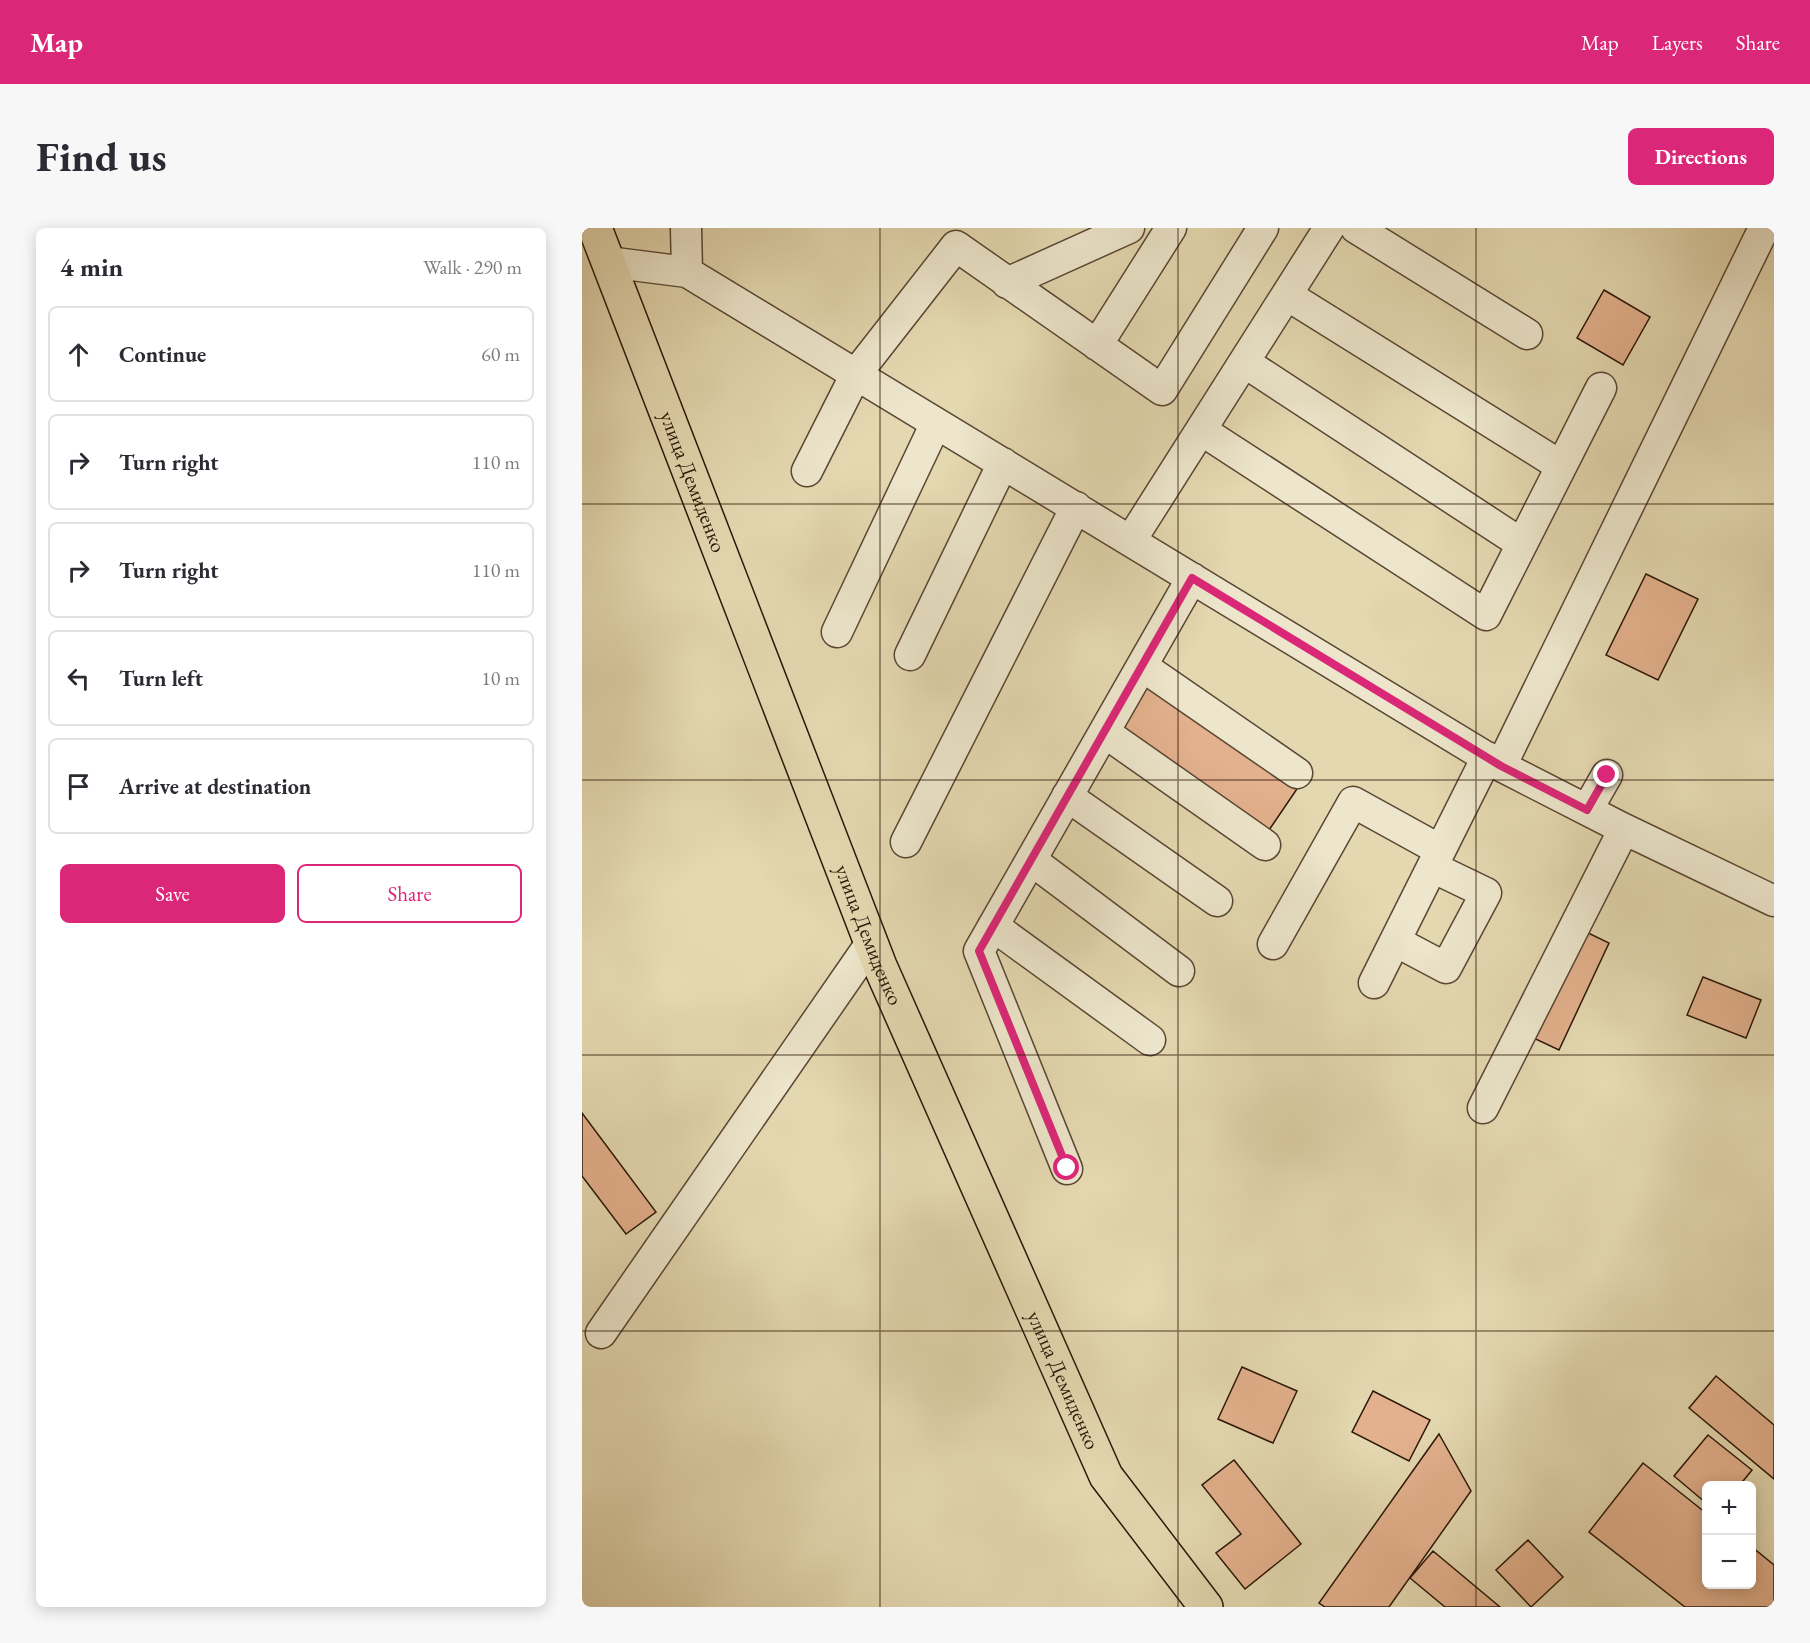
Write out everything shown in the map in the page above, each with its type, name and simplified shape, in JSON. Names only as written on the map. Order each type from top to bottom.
[{"type":"main road","name":"улица Демиденко","points":[[595,228],[872,943],[1106,1476],[1206,1607]]},
{"type":"lane","points":[[686,228],[687,272]]},
{"type":"lane","points":[[1007,283],[1129,228]]},
{"type":"lane","points":[[1097,345],[1171,228]]},
{"type":"lane","points":[[807,471],[856,374],[954,237],[1007,283],[1162,390],[1263,228]]},
{"type":"lane","points":[[1131,540],[1329,228]]},
{"type":"lane","points":[[1356,228],[1527,334]]},
{"type":"lane","points":[[1374,983],[1436,858],[1494,761],[1764,228]]},
{"type":"lane","points":[[608,262],[687,272],[1494,761],[1624,830],[1774,901]]},
{"type":"lane","points":[[1287,295],[1561,466]]},
{"type":"lane","points":[[1244,362],[1522,544]]},
{"type":"lane","points":[[1201,430],[1486,615],[1602,388]]},
{"type":"lane","points":[[837,632],[936,423]]},
{"type":"lane","points":[[910,655],[1003,463]]},
{"type":"lane","points":[[906,842],[1076,507]]},
{"type":"lane","points":[[1067,1168],[979,951],[1192,578]]},
{"type":"lane","points":[[1142,666],[1297,773]]},
{"type":"lane","points":[[1104,732],[1265,845]]},
{"type":"lane","points":[[1587,810],[1607,775]]},
{"type":"lane","points":[[1067,796],[1217,902]]},
{"type":"lane","points":[[1273,944],[1353,802],[1485,893],[1446,968],[1395,941]]},
{"type":"lane","points":[[1483,1108],[1624,830]]},
{"type":"lane","points":[[1031,860],[1179,971]]},
{"type":"lane","points":[[993,926],[1150,1040]]},
{"type":"lane","points":[[601,1333],[872,943]]},
{"type":"building","points":[[1604,290],[1650,317],[1623,365],[1577,338]]},
{"type":"building","points":[[1646,574],[1698,599],[1658,680],[1606,655]]},
{"type":"building","points":[[1149,685],[1299,786],[1267,833],[1117,731]]},
{"type":"building","points":[[1578,928],[1609,943],[1559,1050],[1527,1035]]},
{"type":"building","points":[[1703,977],[1761,1000],[1746,1038],[1687,1015]]},
{"type":"building","points":[[582,1113],[656,1212],[626,1234],[582,1176]]},
{"type":"building","points":[[1242,1367],[1297,1391],[1273,1443],[1218,1419]]},
{"type":"building","points":[[1716,1376],[1774,1425],[1774,1479],[1689,1408]]},
{"type":"building","points":[[1373,1391],[1430,1420],[1409,1461],[1352,1432]]},
{"type":"building","points":[[1439,1434],[1471,1491],[1389,1607],[1325,1607],[1319,1603]]},
{"type":"building","points":[[1708,1435],[1752,1470],[1743,1481],[1702,1481],[1702,1500],[1674,1476]]},
{"type":"building","points":[[1234,1460],[1301,1544],[1245,1589],[1216,1553],[1241,1534],[1202,1485]]},
{"type":"building","points":[[1643,1463],[1702,1510],[1702,1589],[1756,1589],[1756,1550],[1774,1565],[1774,1607],[1685,1607],[1589,1532]]},
{"type":"building","points":[[1528,1540],[1563,1577],[1531,1607],[1496,1570]]},
{"type":"building","points":[[1433,1551],[1500,1607],[1445,1607],[1410,1578]]},
{"type":"route","points":[[1067,1168],[979,951],[1192,578],[1501,766],[1587,810],[1607,775]]}]
